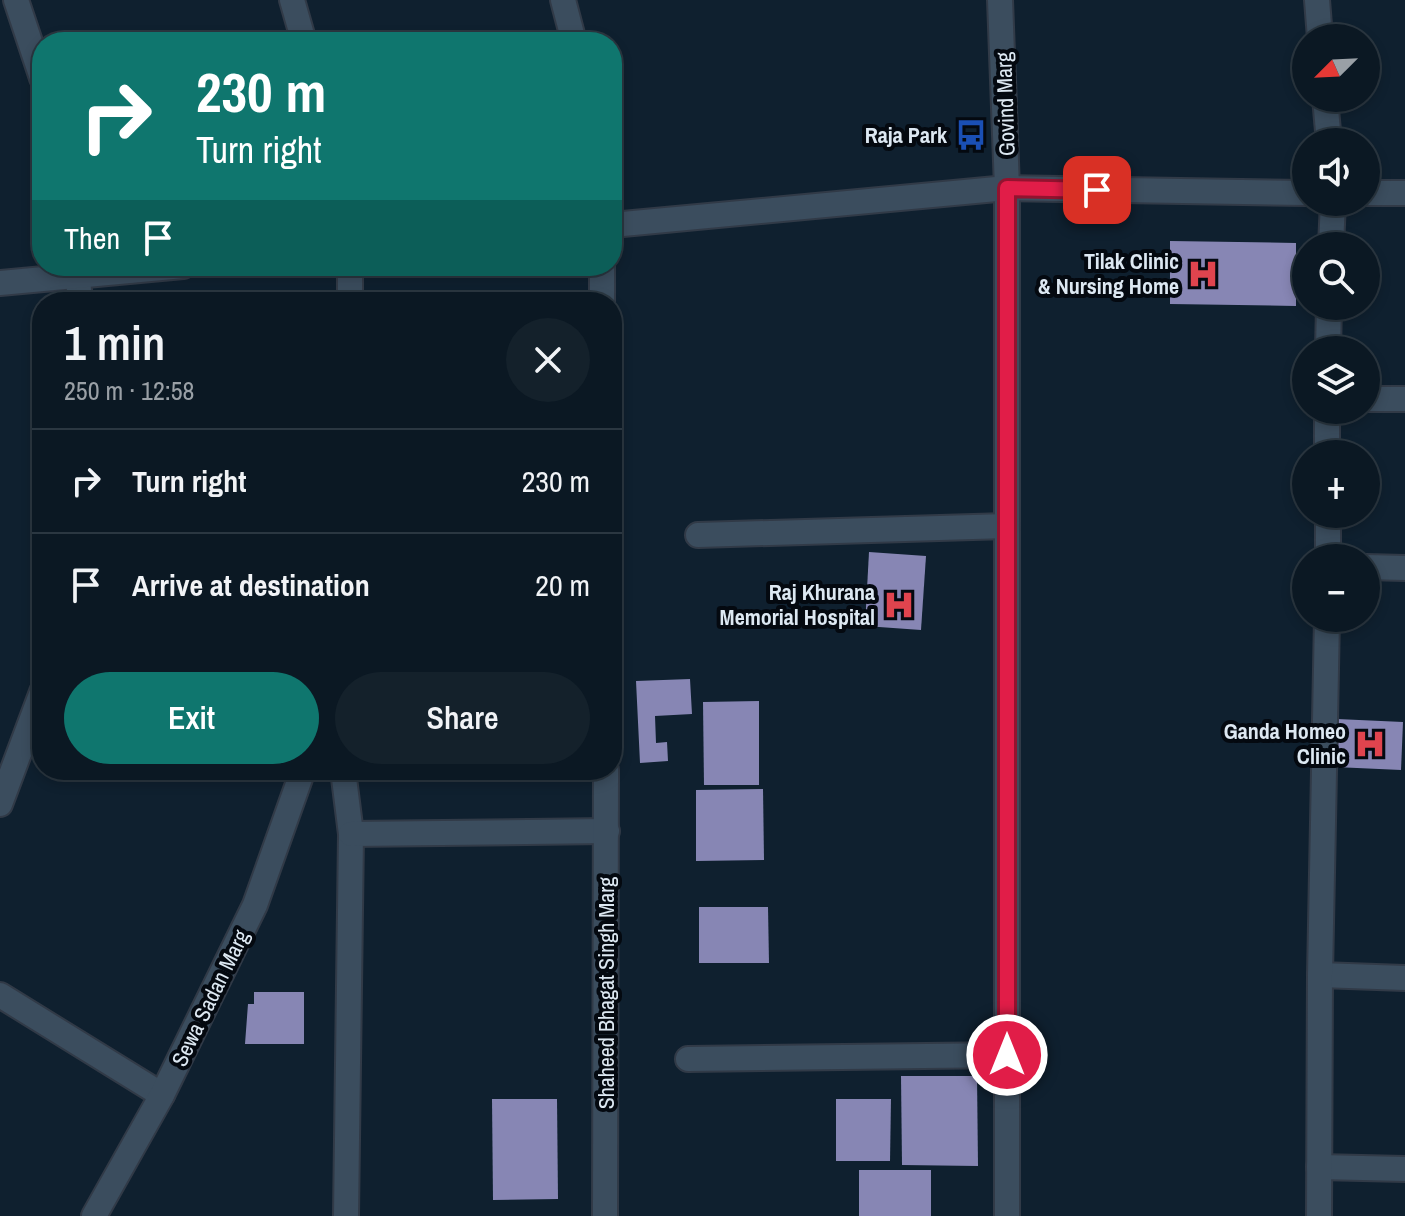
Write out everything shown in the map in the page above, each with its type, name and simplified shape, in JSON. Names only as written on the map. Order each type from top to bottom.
[{"type":"street","points":[[16,0],[32,48]]},
{"type":"street","points":[[292,0],[301,32]]},
{"type":"street","points":[[563,0],[571,32]]},
{"type":"street","name":"Govind Marg","points":[[1000,0],[1007,188],[1007,1216]]},
{"type":"street","points":[[1317,0],[1319,24]]},
{"type":"street","points":[[622,224],[1007,188],[1292,193]]},
{"type":"street","points":[[1380,193],[1405,193]]},
{"type":"street","points":[[0,283],[46,276]]},
{"type":"street","points":[[1380,399],[1405,399]]},
{"type":"street","points":[[698,535],[1007,526]]},
{"type":"street","points":[[1380,567],[1405,568]]},
{"type":"street","points":[[1319,1216],[1327,632]]},
{"type":"street","points":[[0,804],[32,719]]},
{"type":"street","name":"Sewa Sadan Marg","points":[[94,1216],[162,1095],[255,905],[299,780]]},
{"type":"street","points":[[344,780],[351,834],[346,1216]]},
{"type":"street","name":"Shaheed Bhagat Singh Marg","points":[[605,1216],[606,780]]},
{"type":"street","points":[[351,834],[607,831]]},
{"type":"street","points":[[1320,975],[1405,978]]},
{"type":"street","points":[[0,995],[162,1095]]},
{"type":"street","points":[[688,1059],[1007,1055]]},
{"type":"street","points":[[1319,1167],[1405,1169]]},
{"type":"building","points":[[1170,241],[1292,243],[1292,306],[1170,304]]},
{"type":"building","points":[[869,552],[926,556],[921,630],[865,626]]},
{"type":"building","points":[[690,679],[692,714],[655,716],[656,743],[667,742],[668,761],[640,763],[636,681]]},
{"type":"building","points":[[759,701],[759,785],[704,785],[703,702]]},
{"type":"building","points":[[1337,719],[1403,722],[1401,770],[1335,767]]},
{"type":"building","points":[[763,789],[764,860],[696,861],[696,790]]},
{"type":"building","points":[[699,907],[768,907],[769,963],[699,963]]},
{"type":"building","points":[[254,992],[304,992],[304,1044],[245,1044],[248,1004],[254,1004]]},
{"type":"building","points":[[901,1076],[977,1076],[978,1166],[902,1165]]},
{"type":"building","points":[[492,1099],[557,1099],[558,1199],[493,1200]]},
{"type":"building","points":[[836,1099],[891,1099],[890,1161],[836,1161]]},
{"type":"building","points":[[859,1170],[931,1170],[931,1216],[859,1216]]},
{"type":"place","name":"Raja Park","points":[[971,135]]},
{"type":"place","name":"Tilak Clinic & Nursing Home","points":[[1203,274]]},
{"type":"place","name":"Raj Khurana Memorial Hospital","points":[[899,605]]},
{"type":"place","name":"Ganda Homeo Clinic","points":[[1370,744]]},
{"type":"route","points":[[1007,1055],[1007,188],[1097,190]]}]
